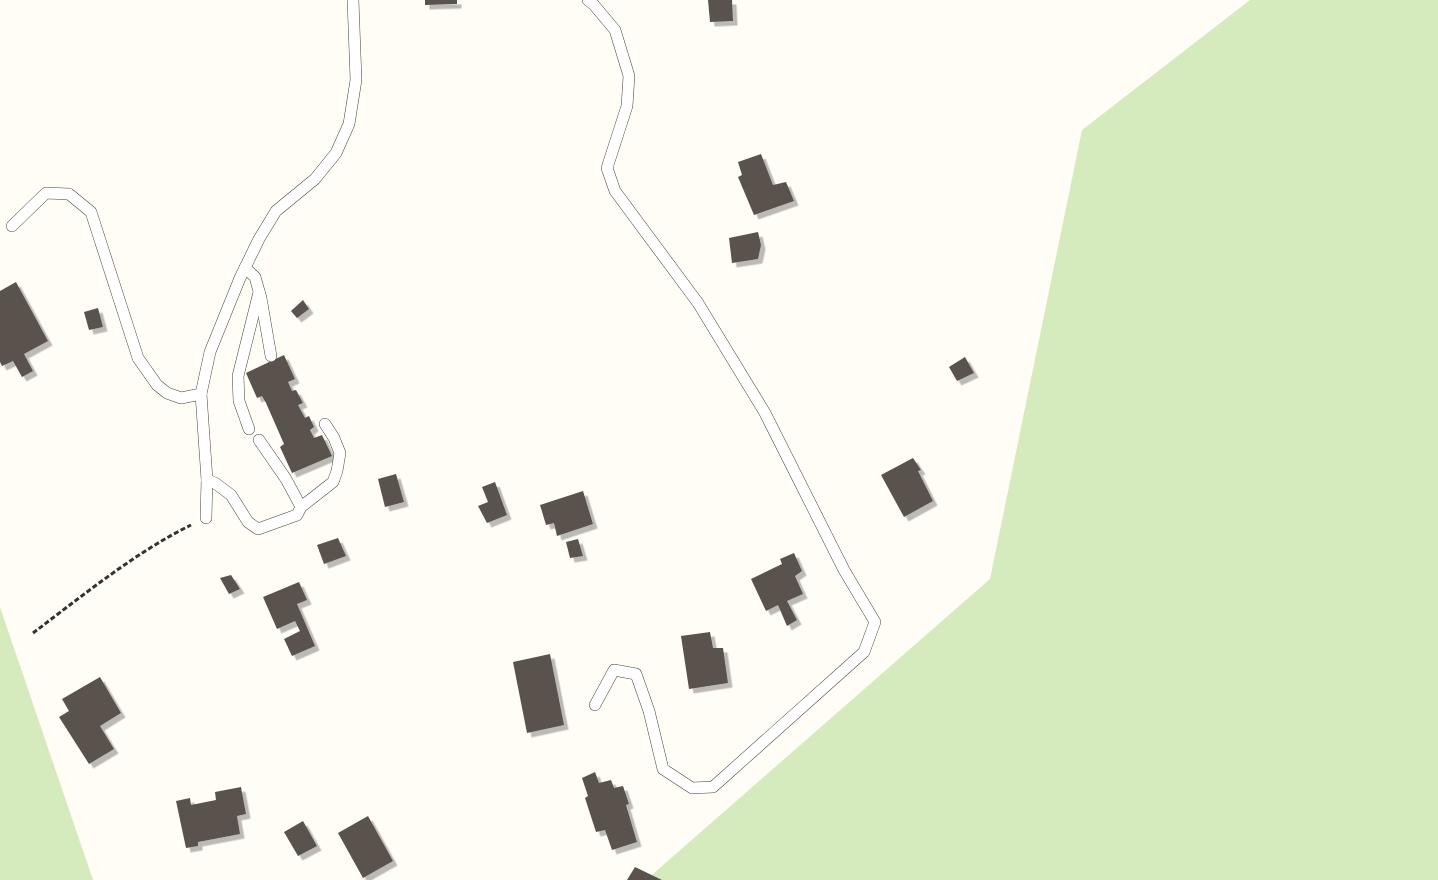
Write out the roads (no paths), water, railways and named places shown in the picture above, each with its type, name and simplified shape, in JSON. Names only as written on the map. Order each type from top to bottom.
[{"type":"lane","points":[[206,518],[207,480],[201,394],[210,352],[245,268],[259,239],[276,211],[315,179],[336,153],[349,124],[356,80],[353,0]]},
{"type":"lane","points":[[588,0],[615,30],[628,76],[627,106],[607,168],[615,191],[698,303],[765,413],[844,570],[875,622],[864,652],[713,787],[692,788],[663,769],[649,711],[636,674],[614,670],[595,705]]},
{"type":"lane","points":[[12,226],[46,194],[69,194],[91,212],[138,358],[156,385],[167,393],[181,398],[201,394]]},
{"type":"lane","points":[[245,268],[255,277],[260,292],[271,356]]},
{"type":"lane","points":[[249,429],[239,402],[238,376],[260,292]]},
{"type":"lane","points":[[207,480],[215,482],[231,495],[248,522],[258,529],[297,515],[301,507],[333,482],[337,471],[340,453],[334,438],[325,424]]},
{"type":"lane","points":[[259,440],[293,490],[301,507]]}]
